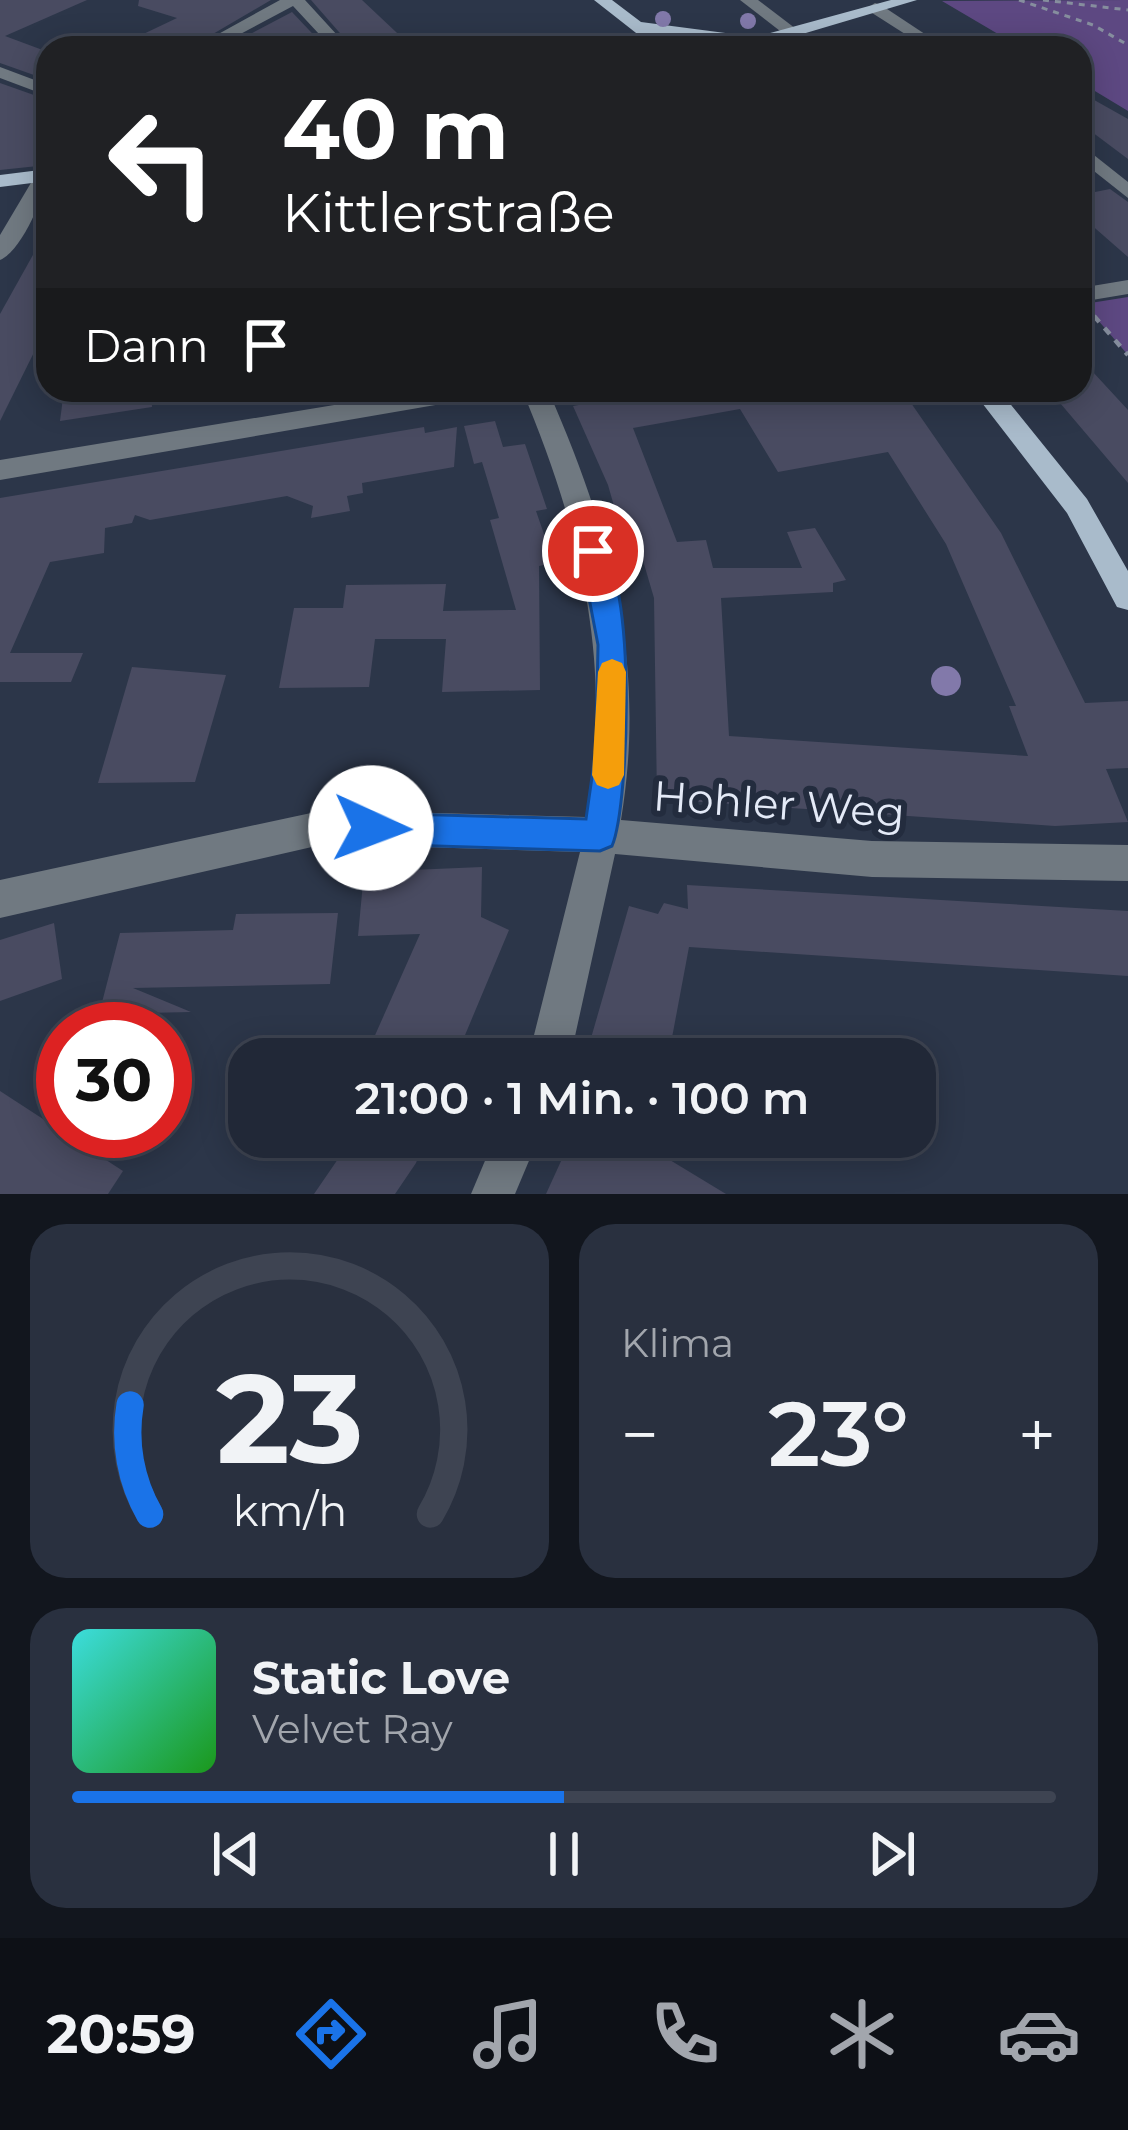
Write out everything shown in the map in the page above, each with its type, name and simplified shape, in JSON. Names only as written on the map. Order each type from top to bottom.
[{"type":"main road","points":[[602,0],[649,36]]},
{"type":"main road","points":[[776,36],[909,0]]},
{"type":"main road","points":[[635,26],[693,36]]},
{"type":"main road","points":[[0,185],[36,180]]},
{"type":"main road","points":[[995,402],[1077,506],[1128,598]]},
{"type":"street","points":[[224,36],[294,0],[328,36]]},
{"type":"street","points":[[748,0],[800,36]]},
{"type":"street","points":[[875,8],[919,36]]},
{"type":"street","points":[[0,73],[36,86]]},
{"type":"street","points":[[1092,160],[1128,192]]},
{"type":"street","points":[[0,253],[36,194]]},
{"type":"street","points":[[1092,296],[1128,287]]},
{"type":"street","points":[[0,470],[405,402]]},
{"type":"street","points":[[540,402],[564,456],[593,551],[612,645],[611,749],[600,835],[554,1038]]},
{"type":"street","name":"Hohler Weg","points":[[0,899],[325,827],[600,835],[872,859],[1128,863]]},
{"type":"street","points":[[493,1194],[508,1158]]},
{"type":"path","points":[[1019,0],[1093,25],[1128,45]]},
{"type":"path","points":[[1042,0],[1128,10]]},
{"type":"path","points":[[1092,311],[1128,356]]},
{"type":"shaded area","points":[[1128,0],[1128,111],[1092,89],[1092,36],[1002,36],[942,1]]},
{"type":"shaded area","points":[[1128,297],[1128,355],[1092,313],[1092,303]]},
{"type":"building","points":[[0,0],[87,0],[5,36],[36,48],[36,76],[0,63]]},
{"type":"building","points":[[139,0],[271,0],[210,36],[139,36],[177,18],[138,6]]},
{"type":"building","points":[[311,0],[362,0],[400,36],[342,36]]},
{"type":"building","points":[[292,12],[315,36],[247,36]]},
{"type":"building","points":[[0,83],[36,96],[36,166],[0,170]]},
{"type":"building","points":[[1092,99],[1128,119],[1128,159],[1092,132]]},
{"type":"building","points":[[1110,189],[1128,202],[1128,257],[1092,226],[1092,193]]},
{"type":"building","points":[[36,250],[36,348],[0,421],[0,314]]},
{"type":"building","points":[[1092,371],[1128,410],[1128,483],[1059,402],[1092,402]]},
{"type":"building","points":[[62,402],[152,402],[152,407],[60,421]]},
{"type":"building","points":[[596,402],[910,402],[1001,533],[1085,703],[1128,701],[1128,768],[1106,769],[1128,822],[1055,826],[657,799],[654,598],[639,547],[626,548],[608,485],[573,406]],"holes":[[[740,409],[778,472],[888,452],[946,544],[1016,706],[1009,706],[1028,756],[729,736],[721,598],[833,592],[833,583],[846,580],[815,528],[787,532],[802,568],[713,568],[706,540],[677,542],[633,428]]]},
{"type":"building","points":[[495,421],[503,447],[525,444],[547,509],[536,511],[554,563],[539,566],[540,690],[442,692],[446,639],[375,639],[369,687],[279,688],[294,608],[343,608],[346,585],[446,584],[443,611],[516,610],[490,520],[499,518],[482,462],[474,464],[464,426]]},
{"type":"building","points":[[424,427],[425,433],[457,427],[454,467],[362,483],[363,493],[347,496],[350,511],[311,518],[313,506],[287,496],[150,520],[135,515],[132,523],[105,528],[104,553],[50,562],[10,653],[83,653],[71,682],[0,682],[0,498]]},
{"type":"building","points":[[132,667],[226,675],[195,782],[98,783]]},
{"type":"building","points":[[482,867],[481,917],[509,930],[464,1038],[374,1038],[420,934],[358,936],[364,872]]},
{"type":"building","points":[[687,885],[1128,911],[1128,976],[689,947],[672,1038],[591,1038],[629,906],[658,914],[664,903],[688,909]]},
{"type":"building","points":[[338,913],[330,984],[133,988],[167,1002],[102,1002],[120,933],[233,930],[236,914]]},
{"type":"building","points":[[54,923],[62,979],[0,1001],[0,940]]},
{"type":"building","points":[[0,1091],[36,1114],[36,1158],[103,1158],[123,1171],[108,1194],[0,1194]]},
{"type":"building","points":[[418,1158],[395,1194],[314,1194],[338,1159]]},
{"type":"building","points":[[562,1158],[667,1158],[726,1194],[546,1194]]},
{"type":"slow traffic","points":[[608,775],[612,672]]},
{"type":"route","points":[[371,828],[600,835],[611,749],[612,645],[593,551]]}]
